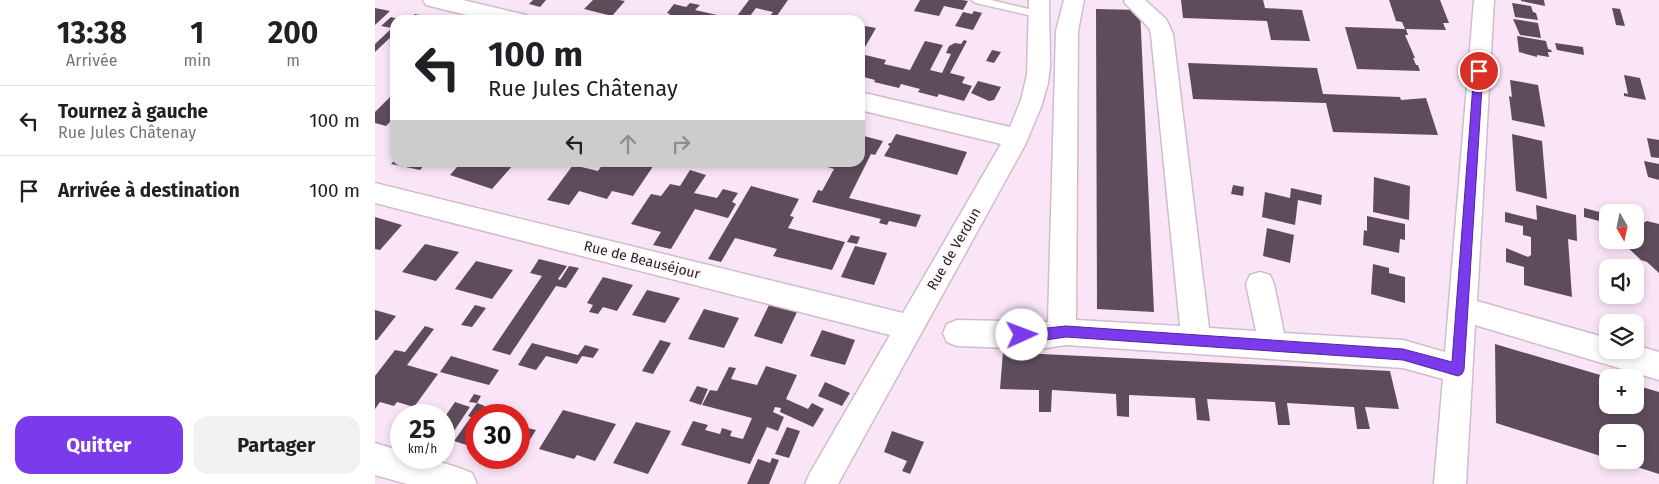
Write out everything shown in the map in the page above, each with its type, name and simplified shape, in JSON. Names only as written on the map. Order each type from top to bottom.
[{"type":"street","points":[[433,0],[497,15]]},
{"type":"street","points":[[1066,332],[1062,322],[1067,31],[1074,0]]},
{"type":"street","points":[[1450,484],[1484,0]]},
{"type":"street","points":[[1128,1],[1158,24],[1162,34],[1196,341]]},
{"type":"street","name":"Rue de Verdun","points":[[821,484],[1017,138],[1033,102],[1038,74],[1038,7]]},
{"type":"street","points":[[865,102],[1017,138]]},
{"type":"street","name":"Rue de Beauséjour","points":[[375,193],[909,327]]},
{"type":"street","points":[[1260,284],[1273,346]]},
{"type":"street","points":[[1462,309],[1659,366]]},
{"type":"street","points":[[957,333],[1039,336],[1066,332],[1403,354],[1458,370]]},
{"type":"street","points":[[375,459],[461,484]]},
{"type":"lane","points":[[976,0],[1038,7]]},
{"type":"building","points":[[533,0],[546,0],[540,7],[529,4]]},
{"type":"building","points":[[593,0],[625,1],[613,15],[584,9]]},
{"type":"building","points":[[749,0],[788,0],[778,15],[771,15],[773,12],[756,8],[751,15],[738,15]]},
{"type":"building","points":[[920,0],[968,1],[963,10],[944,6],[939,16],[914,11]]},
{"type":"building","points":[[1181,0],[1263,0],[1265,8],[1302,10],[1310,41],[1271,40],[1267,21],[1183,18]]},
{"type":"building","points":[[1389,0],[1440,0],[1449,23],[1443,23],[1446,30],[1406,29],[1408,35],[1405,35],[1420,71],[1357,69],[1345,27],[1405,29],[1402,22],[1396,21]]},
{"type":"building","points":[[1544,0],[1545,6],[1521,1]]},
{"type":"building","points":[[690,3],[700,5],[695,10],[717,15],[669,15],[667,13],[674,4],[686,7]]},
{"type":"building","points":[[1512,3],[1531,6],[1538,20],[1515,17]]},
{"type":"building","points":[[375,8],[390,11],[375,25]]},
{"type":"building","points":[[1612,8],[1620,9],[1625,26],[1616,25]]},
{"type":"building","points":[[1096,9],[1140,10],[1154,312],[1097,309]]},
{"type":"building","points":[[974,11],[982,13],[973,30],[955,26],[963,12],[972,14]]},
{"type":"building","points":[[390,18],[390,28],[381,26]]},
{"type":"building","points":[[1513,19],[1538,23],[1541,38],[1520,35]]},
{"type":"building","points":[[865,26],[876,28],[865,47]]},
{"type":"building","points":[[390,30],[390,38],[375,52],[375,44]]},
{"type":"building","points":[[1517,36],[1546,41],[1548,49],[1552,52],[1548,52],[1549,57],[1537,55],[1537,57],[1519,52]]},
{"type":"building","points":[[964,40],[967,41],[950,73],[965,77],[962,83],[972,86],[964,101],[939,94],[937,97],[918,92],[920,89],[901,84],[899,88],[874,82],[875,80],[865,77],[865,55],[886,60],[884,64],[910,70],[925,41],[943,45],[930,70],[942,73],[951,54],[946,53],[949,46],[955,43],[961,44]]},
{"type":"building","points":[[1555,43],[1583,47],[1584,55],[1557,50]]},
{"type":"building","points":[[992,50],[1001,52],[994,63],[986,61]]},
{"type":"building","points":[[1188,63],[1317,68],[1323,94],[1400,97],[1401,100],[1426,98],[1438,135],[1333,132],[1326,103],[1193,99]]},
{"type":"building","points":[[1624,75],[1640,78],[1646,100],[1624,96],[1624,93],[1628,94]]},
{"type":"building","points":[[1510,80],[1538,85],[1545,127],[1512,120],[1509,96],[1512,97]]},
{"type":"building","points":[[978,81],[1001,87],[994,100],[989,101],[971,93]]},
{"type":"building","points":[[390,97],[390,122],[386,126],[375,123],[375,112]]},
{"type":"building","points":[[896,134],[967,152],[957,175],[884,156],[890,146],[888,145],[889,143],[891,143]]},
{"type":"building","points":[[1512,134],[1542,141],[1547,199],[1516,191]]},
{"type":"building","points":[[865,136],[883,141],[875,155],[871,154],[865,166]]},
{"type":"building","points":[[1647,138],[1659,140],[1659,158],[1651,157]]},
{"type":"building","points":[[1644,161],[1659,164],[1659,180],[1648,177]]},
{"type":"building","points":[[406,167],[423,167],[420,170]]},
{"type":"building","points":[[457,167],[511,167],[492,189],[450,175]]},
{"type":"building","points":[[572,167],[598,171],[601,167],[653,167],[633,196],[612,191],[607,199],[579,191],[569,205],[547,200]]},
{"type":"building","points":[[827,167],[864,167],[849,198],[921,215],[916,227],[889,221],[887,225],[879,223],[881,219],[812,202],[818,190],[822,191],[834,169]]},
{"type":"building","points":[[690,170],[706,175],[694,193],[717,198],[723,189],[738,193],[732,202],[736,204],[728,218],[695,209],[671,249],[653,245],[661,232],[631,224],[651,194],[661,196],[670,184],[680,186]]},
{"type":"building","points":[[1374,177],[1410,186],[1409,220],[1373,212]]},
{"type":"building","points":[[1233,185],[1244,187],[1243,196],[1231,194]]},
{"type":"building","points":[[751,186],[799,199],[790,216],[794,217],[788,228],[845,242],[832,270],[773,256],[777,249],[735,238],[721,262],[708,259]]},
{"type":"building","points":[[1291,188],[1322,195],[1321,205],[1298,200],[1295,225],[1262,217],[1265,192],[1290,198]]},
{"type":"building","points":[[1536,205],[1576,215],[1577,241],[1568,239],[1572,297],[1524,285],[1524,267],[1506,262],[1506,248],[1528,257],[1531,255],[1531,237],[1523,235],[1523,226],[1505,222],[1505,212],[1537,220]]},
{"type":"building","points":[[1584,208],[1599,212],[1599,221],[1584,217]]},
{"type":"building","points":[[1367,216],[1405,224],[1405,240],[1400,239],[1399,253],[1363,245],[1364,230],[1367,231]]},
{"type":"building","points":[[375,217],[402,225],[380,250],[375,249]]},
{"type":"building","points":[[1647,221],[1659,224],[1659,273],[1629,249],[1644,249],[1644,222]]},
{"type":"building","points":[[1267,228],[1294,235],[1290,263],[1263,256]]},
{"type":"building","points":[[851,235],[860,237],[857,244],[847,242]]},
{"type":"building","points":[[425,244],[459,252],[436,281],[402,272]]},
{"type":"building","points":[[855,246],[887,253],[874,285],[841,277]]},
{"type":"building","points":[[539,259],[567,266],[558,279],[560,280],[569,266],[579,268],[566,288],[556,286],[510,355],[492,350],[542,276],[530,273]]},
{"type":"building","points":[[476,261],[513,270],[492,299],[455,289]]},
{"type":"building","points":[[1373,264],[1389,268],[1389,273],[1405,277],[1405,303],[1371,294]]},
{"type":"building","points":[[603,277],[633,285],[617,311],[603,307],[598,314],[589,312],[593,305],[587,303]]},
{"type":"building","points":[[647,290],[680,298],[665,323],[632,315]]},
{"type":"building","points":[[475,305],[486,308],[472,327],[461,325]]},
{"type":"building","points":[[769,305],[797,312],[782,344],[754,336]]},
{"type":"building","points":[[704,309],[739,318],[724,348],[688,339]]},
{"type":"building","points":[[375,310],[396,316],[377,340],[375,340]]},
{"type":"building","points":[[425,326],[434,329],[407,365],[438,374],[416,404],[397,402],[390,405],[380,402],[375,409],[375,376],[395,350],[405,352]]},
{"type":"building","points":[[822,330],[855,340],[845,365],[810,356]]},
{"type":"building","points":[[660,340],[671,343],[653,374],[642,371]]},
{"type":"building","points":[[532,343],[578,355],[585,345],[599,349],[593,358],[582,356],[577,364],[546,356],[536,370],[518,365]]},
{"type":"building","points":[[1495,344],[1599,375],[1599,414],[1644,414],[1644,388],[1659,392],[1659,474],[1643,469],[1644,424],[1599,424],[1599,455],[1496,423]]},
{"type":"building","points":[[1003,352],[1390,371],[1399,409],[1365,407],[1370,429],[1357,429],[1354,407],[1287,403],[1290,425],[1278,425],[1275,402],[1207,399],[1210,421],[1197,420],[1195,398],[1129,395],[1129,417],[1117,416],[1116,394],[1052,390],[1051,412],[1039,412],[1039,390],[1000,389]]},
{"type":"building","points":[[451,356],[499,370],[489,385],[440,372]]},
{"type":"building","points":[[766,366],[797,375],[786,399],[808,409],[812,403],[824,409],[813,427],[780,412],[781,408],[775,407],[773,412],[784,417],[778,431],[767,427],[750,464],[681,445],[693,421],[708,425],[705,430],[720,434],[722,428],[732,431],[730,436],[743,439],[752,418],[702,405],[710,390],[717,391],[729,367],[736,368],[731,379],[757,385]]},
{"type":"building","points":[[825,382],[850,393],[842,406],[818,396]]},
{"type":"building","points":[[697,386],[708,389],[701,405],[689,401]]},
{"type":"building","points":[[474,394],[481,396],[477,403],[469,402]]},
{"type":"building","points":[[455,402],[465,405],[465,414],[455,430],[455,404]]},
{"type":"building","points":[[563,410],[616,424],[595,461],[577,455],[574,459],[539,449]]},
{"type":"building","points":[[636,422],[671,431],[648,474],[613,463]]},
{"type":"building","points":[[465,425],[465,444],[455,441]]},
{"type":"building","points":[[787,427],[800,431],[789,458],[775,454]]},
{"type":"building","points":[[530,429],[536,430],[530,440]]},
{"type":"building","points":[[892,431],[924,442],[910,474],[902,471],[907,461],[884,452]]},
{"type":"building","points":[[772,458],[779,460],[769,484],[747,484],[758,459],[770,463]]},
{"type":"route","points":[[1022,335],[1039,336],[1066,332],[1403,354],[1458,370],[1479,71]]}]
